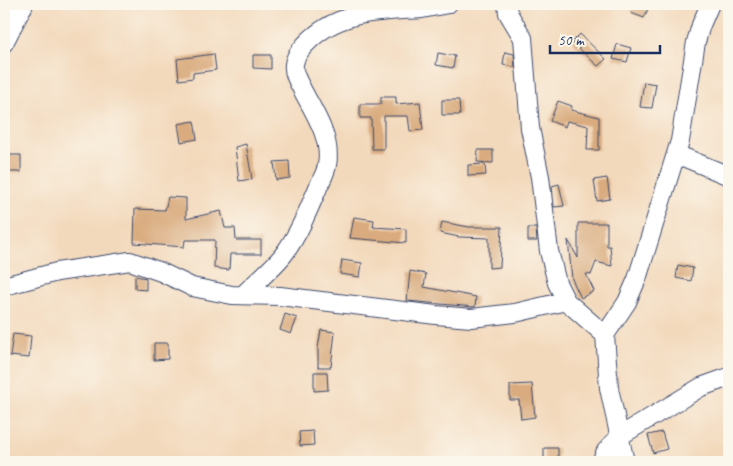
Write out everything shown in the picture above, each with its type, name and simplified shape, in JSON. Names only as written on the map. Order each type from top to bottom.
[{"type":"street","points":[[244,294],[284,254],[308,211],[327,165],[325,139],[318,117],[295,76],[293,64],[297,54],[317,32],[340,21],[364,13],[448,4]]},
{"type":"street","points":[[507,4],[508,13],[524,38],[530,128],[540,177],[549,251],[557,283],[566,301],[605,335]]},
{"type":"street","points":[[625,462],[609,388],[605,335],[627,302],[637,279],[680,141],[696,42],[700,25],[710,4]]},
{"type":"street","points":[[4,7],[24,5]]},
{"type":"street","points":[[4,43],[24,5]]},
{"type":"street","points":[[676,154],[729,176]]},
{"type":"street","points":[[4,286],[57,272],[100,264],[130,261],[162,272],[192,287],[232,294],[280,296],[471,318],[515,313],[566,301]]},
{"type":"street","points":[[602,462],[606,451],[620,436],[701,387],[729,377]]},
{"type":"building","points":[[635,4],[650,4],[644,18],[631,13]]},
{"type":"building","points":[[580,34],[606,59],[598,66],[572,42]]},
{"type":"building","points":[[617,44],[631,48],[627,62],[613,59]]},
{"type":"building","points":[[505,52],[514,54],[515,67],[503,65]]},
{"type":"building","points":[[438,53],[455,56],[453,68],[436,65]]},
{"type":"building","points":[[214,54],[216,70],[193,73],[193,78],[179,80],[177,59]]},
{"type":"building","points":[[253,55],[271,55],[271,69],[253,68]]},
{"type":"building","points":[[644,82],[656,84],[652,108],[640,107]]},
{"type":"building","points":[[381,97],[396,97],[396,104],[420,102],[423,130],[410,131],[408,116],[384,116],[384,149],[372,149],[371,118],[360,118],[360,104],[381,104]]},
{"type":"building","points":[[442,100],[459,100],[460,115],[442,115]]},
{"type":"building","points":[[558,101],[572,106],[571,110],[599,117],[599,150],[587,150],[588,126],[567,121],[565,127],[550,121]]},
{"type":"building","points":[[194,121],[197,139],[181,142],[178,124]]},
{"type":"building","points":[[246,144],[252,179],[239,181],[235,147]]},
{"type":"building","points":[[478,150],[493,150],[493,163],[477,162]]},
{"type":"building","points":[[8,155],[21,155],[21,172],[9,172]]},
{"type":"building","points":[[289,161],[290,178],[276,180],[274,162]]},
{"type":"building","points":[[485,164],[486,175],[468,176],[468,165]]},
{"type":"building","points":[[607,178],[610,199],[597,201],[594,180]]},
{"type":"building","points":[[559,184],[564,206],[554,207],[552,186]]},
{"type":"building","points":[[168,197],[186,198],[186,219],[221,211],[225,228],[235,228],[236,240],[261,240],[261,254],[230,254],[229,270],[214,268],[215,240],[185,240],[184,247],[134,243],[135,209],[165,210]]},
{"type":"building","points":[[354,217],[374,220],[373,227],[406,229],[406,243],[350,238]]},
{"type":"building","points":[[442,222],[469,227],[502,227],[500,267],[489,268],[489,238],[459,237],[440,233]]},
{"type":"building","points":[[578,223],[607,223],[607,246],[610,246],[612,266],[596,262],[591,275],[586,274],[594,291],[581,298],[572,279],[568,240],[578,258]]},
{"type":"building","points":[[528,228],[536,228],[537,241],[528,241]]},
{"type":"building","points":[[342,260],[362,263],[360,277],[340,274]]},
{"type":"building","points":[[678,265],[693,268],[691,281],[676,278]]},
{"type":"building","points":[[410,271],[426,274],[424,287],[476,297],[475,307],[407,301]]},
{"type":"building","points":[[135,276],[146,278],[146,290],[135,289]]},
{"type":"building","points":[[285,314],[297,318],[291,334],[280,330]]},
{"type":"building","points":[[321,330],[335,332],[331,367],[318,367],[318,348]]},
{"type":"building","points":[[13,334],[31,336],[29,358],[10,356]]},
{"type":"building","points":[[154,343],[168,343],[168,359],[154,360]]},
{"type":"building","points":[[314,372],[327,372],[328,390],[314,391]]},
{"type":"building","points":[[532,384],[535,417],[521,419],[519,400],[510,400],[510,385]]},
{"type":"building","points":[[313,431],[314,445],[300,446],[299,432]]},
{"type":"building","points":[[662,432],[667,449],[653,453],[648,435]]},
{"type":"building","points":[[544,448],[558,448],[558,462],[544,462]]}]
